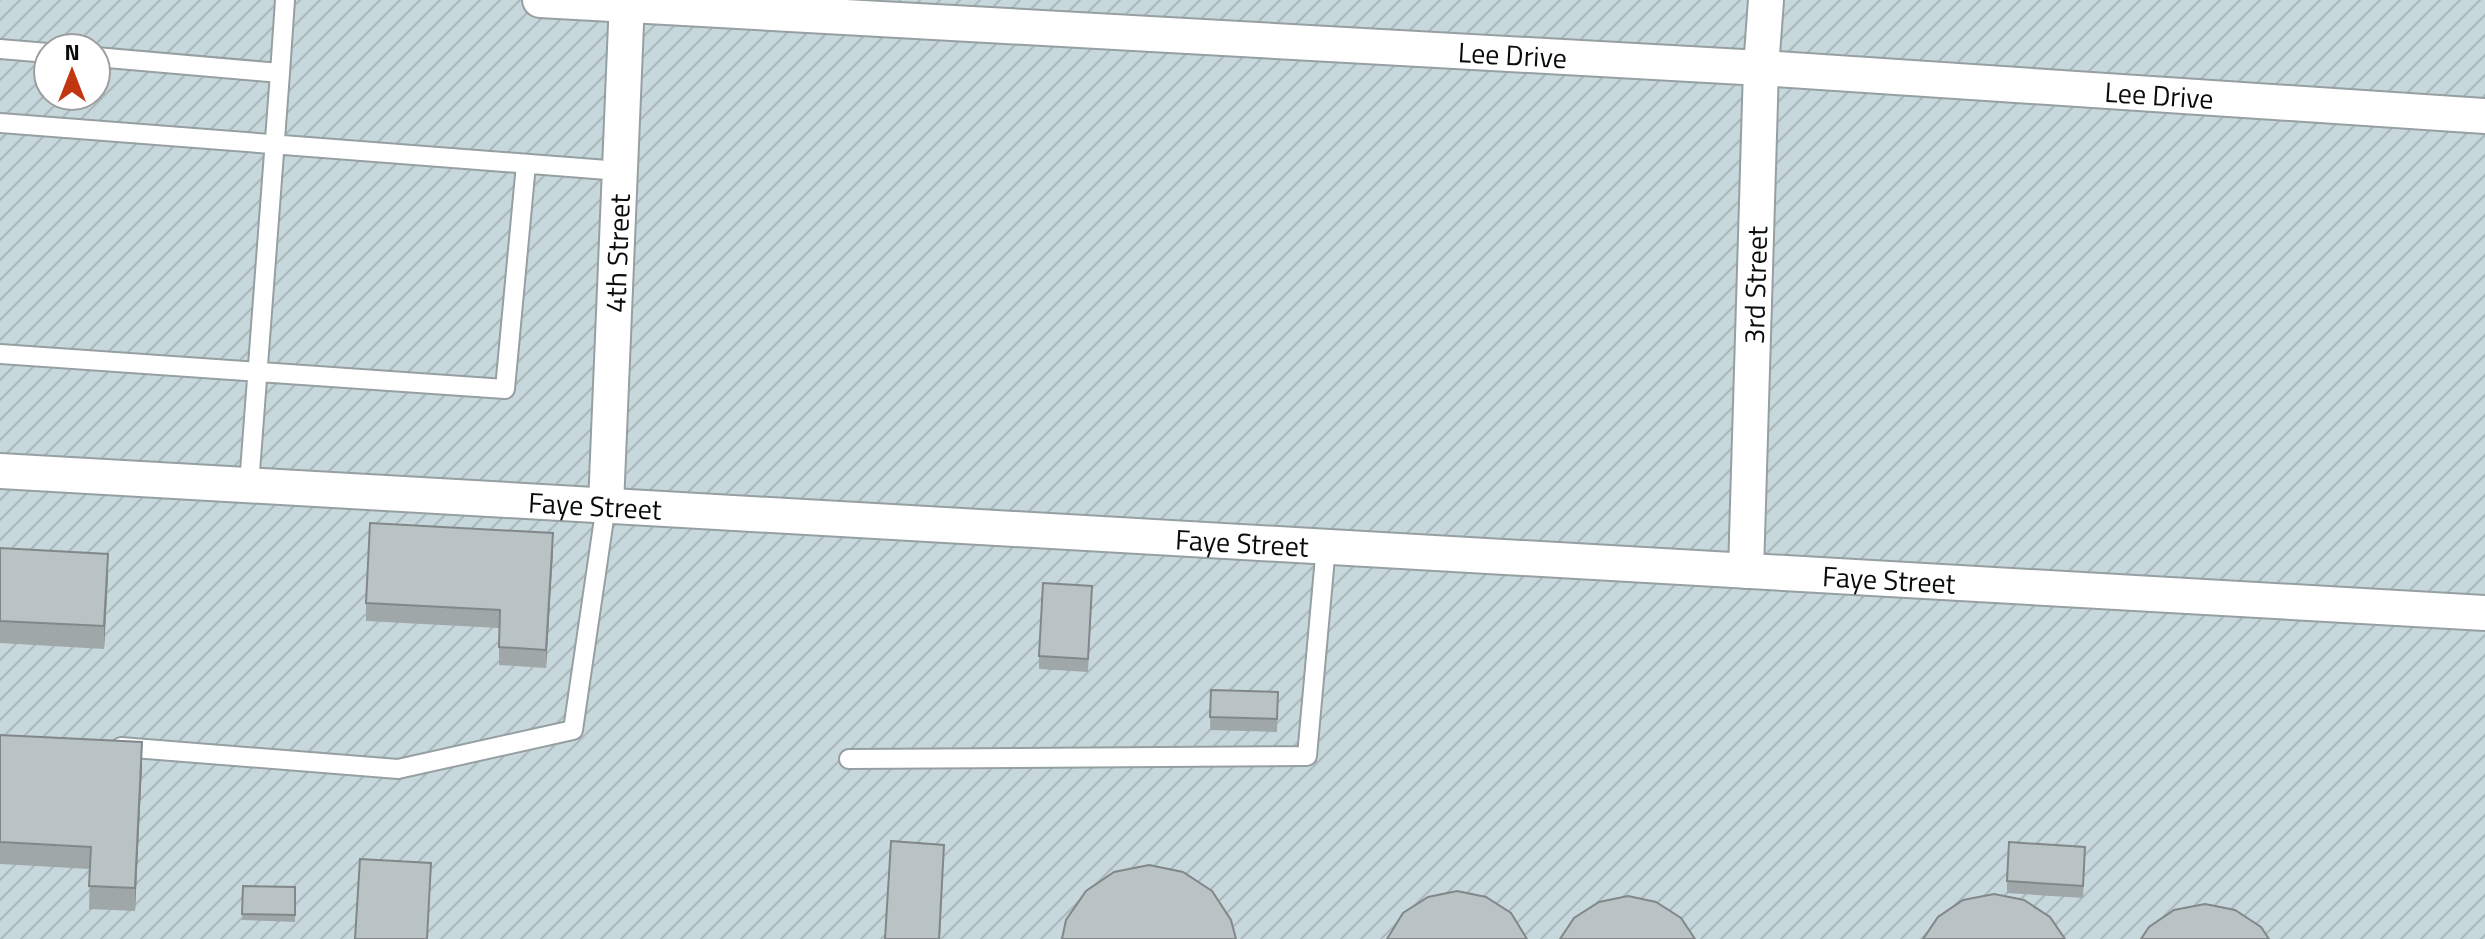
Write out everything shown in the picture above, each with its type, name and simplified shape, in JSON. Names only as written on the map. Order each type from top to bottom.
[{"type":"street","name":"Lee Drive","points":[[540,0],[627,2],[1761,68],[2485,116]]},
{"type":"street","name":"3rd Street","points":[[1746,571],[1761,68],[1766,0]]},
{"type":"street","name":"4th Street","points":[[606,505],[627,2]]},
{"type":"street","name":"Faye Street","points":[[0,471],[2485,613]]},
{"type":"lane","points":[[249,485],[285,0]]},
{"type":"lane","points":[[0,49],[32,52]]},
{"type":"lane","points":[[112,58],[280,73]]},
{"type":"lane","points":[[0,123],[620,171]]},
{"type":"lane","points":[[0,354],[505,389],[526,164]]},
{"type":"lane","points":[[95,745],[398,769],[573,730],[606,505]]},
{"type":"lane","points":[[849,759],[1307,756],[1326,546]]},
{"type":"shaded area","points":[[0,0],[2485,0],[2485,939],[0,939]]},
{"type":"building","points":[[370,523],[553,533],[546,650],[499,647],[500,610],[366,603]]},
{"type":"building","points":[[0,548],[108,554],[104,626],[0,621]]},
{"type":"building","points":[[1043,583],[1092,586],[1088,659],[1039,656]]},
{"type":"building","points":[[1211,690],[1278,692],[1277,719],[1210,717]]},
{"type":"building","points":[[0,735],[142,742],[135,888],[89,886],[91,847],[0,842]]},
{"type":"building","points":[[891,841],[944,845],[939,939],[885,939]]},
{"type":"building","points":[[2009,842],[2085,847],[2083,886],[2007,881]]},
{"type":"building","points":[[360,859],[431,863],[427,939],[355,939]]},
{"type":"building","points":[[1149,865],[1183,872],[1212,891],[1231,920],[1236,939],[1062,939],[1066,920],[1086,891],[1114,872]]},
{"type":"building","points":[[243,886],[295,887],[295,915],[242,914]]},
{"type":"building","points":[[1457,891],[1486,897],[1511,913],[1527,939],[1387,939],[1403,913],[1428,897]]},
{"type":"building","points":[[1994,894],[2024,900],[2050,917],[2065,939],[1923,939],[1938,917],[1963,900]]},
{"type":"building","points":[[1628,896],[1656,902],[1681,918],[1695,939],[1560,939],[1574,918],[1599,902]]},
{"type":"building","points":[[2205,904],[2235,910],[2261,927],[2269,939],[2141,939],[2149,927],[2174,910]]}]
